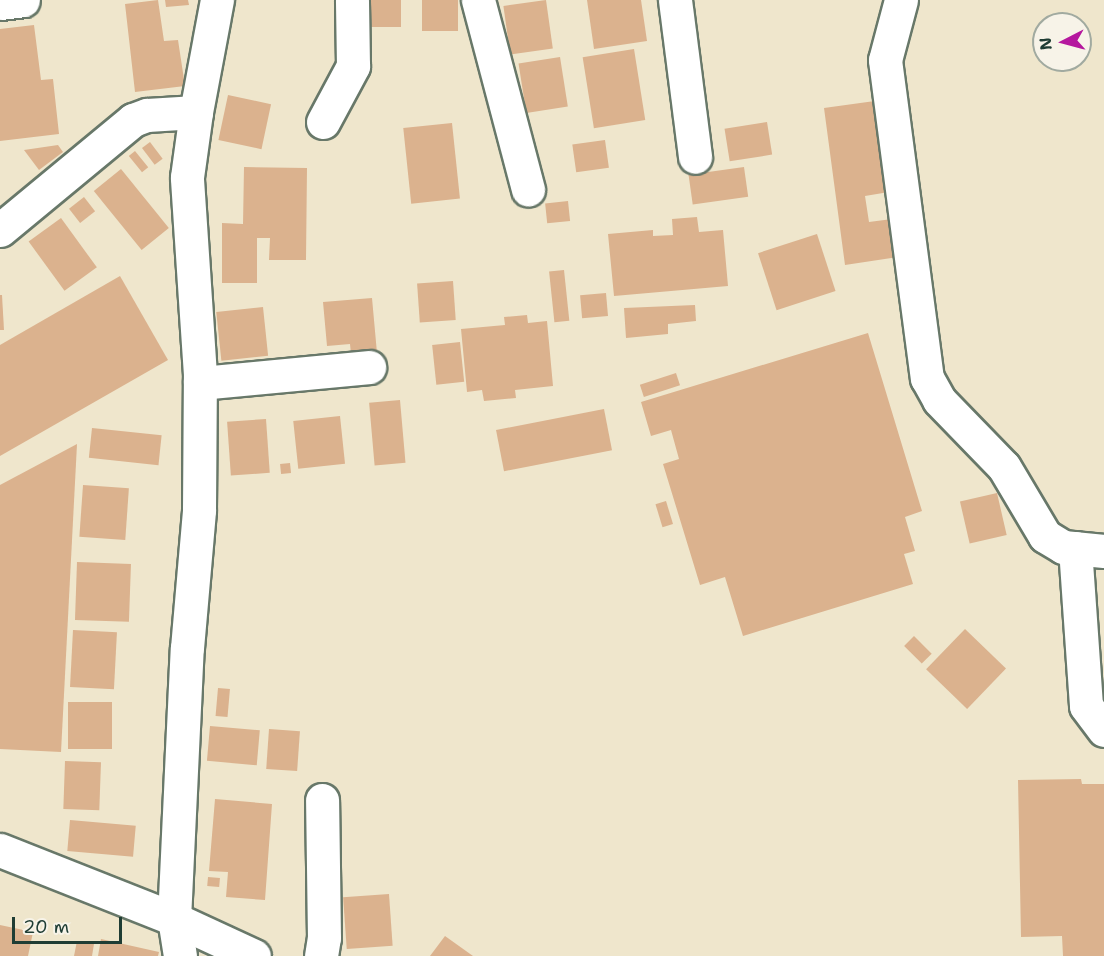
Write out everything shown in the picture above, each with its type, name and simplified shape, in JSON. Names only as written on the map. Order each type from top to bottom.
[{"type":"street","points":[[0,3],[23,0]]},
{"type":"street","points":[[180,956],[174,919],[187,648],[199,510],[201,383],[187,177],[196,112],[218,0]]},
{"type":"street","points":[[323,122],[353,66],[352,0]]},
{"type":"street","points":[[478,0],[528,189]]},
{"type":"street","points":[[675,0],[695,157]]},
{"type":"street","points":[[901,0],[885,60],[927,378],[939,400],[1004,467],[1045,536],[1063,547],[1089,550],[1086,706],[1104,730]]},
{"type":"street","points":[[0,230],[133,120],[147,115],[196,112]]},
{"type":"street","points":[[201,383],[369,367]]},
{"type":"street","points":[[321,956],[324,938],[322,800]]},
{"type":"street","points":[[0,850],[174,919],[255,956]]},
{"type":"building","points":[[158,0],[164,41],[178,40],[185,86],[135,92],[125,4]]},
{"type":"building","points":[[165,0],[188,0],[189,5],[166,7]]},
{"type":"building","points":[[370,0],[401,0],[401,27],[370,27]]},
{"type":"building","points":[[422,0],[458,0],[458,31],[422,31]]},
{"type":"building","points":[[546,0],[553,49],[510,55],[503,6]]},
{"type":"building","points":[[587,0],[641,0],[647,41],[594,49]]},
{"type":"building","points":[[34,25],[41,80],[53,79],[59,134],[0,141],[0,29]]},
{"type":"building","points":[[634,49],[645,120],[594,128],[583,57]]},
{"type":"building","points":[[560,57],[568,106],[526,113],[519,64]]},
{"type":"building","points":[[228,95],[271,104],[261,149],[218,140]]},
{"type":"building","points":[[882,100],[895,191],[865,196],[869,222],[892,219],[898,257],[845,265],[824,108]]},
{"type":"building","points":[[767,122],[772,155],[730,161],[725,129]]},
{"type":"building","points":[[452,123],[460,199],[411,204],[403,128]]},
{"type":"building","points":[[605,140],[609,168],[576,172],[572,145]]},
{"type":"building","points":[[150,142],[163,159],[155,165],[142,148]]},
{"type":"building","points":[[58,145],[63,152],[39,170],[24,150]]},
{"type":"building","points":[[135,151],[148,167],[142,172],[129,156]]},
{"type":"building","points":[[244,167],[307,168],[306,260],[269,260],[270,238],[257,238],[257,283],[222,283],[222,223],[243,224]]},
{"type":"building","points":[[744,167],[748,197],[693,205],[689,175]]},
{"type":"building","points":[[121,169],[169,228],[142,250],[94,191]]},
{"type":"building","points":[[84,197],[95,211],[80,223],[69,209]]},
{"type":"building","points":[[568,201],[570,221],[547,223],[545,203]]},
{"type":"building","points":[[697,217],[699,232],[723,230],[728,286],[614,296],[608,234],[653,230],[653,236],[673,235],[672,219]]},
{"type":"building","points":[[61,218],[97,267],[64,291],[29,242]]},
{"type":"building","points":[[817,234],[836,291],[777,310],[758,253]]},
{"type":"building","points":[[564,270],[569,321],[554,322],[549,272]]},
{"type":"building","points":[[120,276],[168,360],[0,456],[0,345]]},
{"type":"building","points":[[453,281],[456,320],[420,322],[417,284]]},
{"type":"building","points":[[606,293],[608,316],[582,318],[580,295]]},
{"type":"building","points":[[0,295],[2,295],[4,330],[0,330]]},
{"type":"building","points":[[372,298],[377,353],[351,354],[350,344],[327,346],[323,302]]},
{"type":"building","points":[[695,305],[696,321],[668,324],[668,334],[626,338],[624,308]]},
{"type":"building","points":[[263,307],[268,356],[221,361],[216,312]]},
{"type":"building","points":[[527,315],[528,323],[547,321],[553,386],[515,390],[516,398],[484,401],[482,390],[467,392],[461,329],[505,325],[504,317]]},
{"type":"building","points":[[868,333],[922,511],[905,517],[915,551],[904,554],[913,584],[743,636],[725,577],[700,585],[663,464],[679,459],[671,430],[651,436],[641,402]]},
{"type":"building","points":[[460,342],[464,382],[436,385],[432,345]]},
{"type":"building","points":[[676,373],[680,385],[644,397],[640,385]]},
{"type":"building","points":[[400,400],[405,463],[375,465],[369,403]]},
{"type":"building","points":[[604,409],[612,450],[504,471],[496,430]]},
{"type":"building","points":[[340,416],[345,464],[298,469],[293,421]]},
{"type":"building","points":[[266,419],[270,473],[231,476],[227,422]]},
{"type":"building","points":[[92,428],[162,435],[158,465],[89,458]]},
{"type":"building","points":[[77,444],[61,752],[0,749],[0,485]]},
{"type":"building","points":[[290,463],[291,473],[281,474],[280,464]]},
{"type":"building","points":[[83,485],[129,488],[125,540],[79,537]]},
{"type":"building","points":[[997,493],[1007,535],[970,543],[960,502]]},
{"type":"building","points":[[666,501],[673,524],[662,527],[655,504]]},
{"type":"building","points":[[77,562],[131,564],[129,622],[75,620]]},
{"type":"building","points":[[965,629],[1006,669],[967,709],[926,669]]},
{"type":"building","points":[[73,630],[117,632],[114,689],[70,687]]},
{"type":"building","points":[[914,636],[932,654],[922,664],[904,646]]},
{"type":"building","points":[[218,688],[230,689],[228,717],[216,716]]},
{"type":"building","points":[[68,702],[112,702],[112,749],[68,749]]},
{"type":"building","points":[[210,726],[260,730],[257,765],[207,761]]},
{"type":"building","points":[[269,729],[300,731],[297,771],[266,769]]},
{"type":"building","points":[[65,761],[101,762],[99,810],[63,809]]},
{"type":"building","points":[[1081,779],[1082,784],[1104,784],[1104,956],[1063,956],[1062,936],[1021,937],[1018,780]]},
{"type":"building","points":[[215,799],[272,804],[265,900],[226,897],[228,872],[209,871]]},
{"type":"building","points":[[70,820],[136,826],[133,857],[67,851]]},
{"type":"building","points":[[208,877],[220,878],[219,887],[207,886]]},
{"type":"building","points":[[389,894],[393,946],[347,949],[343,897]]},
{"type":"building","points":[[0,925],[33,932],[28,956],[0,956]]},
{"type":"building","points":[[445,936],[473,956],[430,956]]},
{"type":"building","points":[[101,939],[159,952],[158,956],[98,956]]},
{"type":"building","points":[[77,941],[94,944],[92,956],[74,956]]}]
